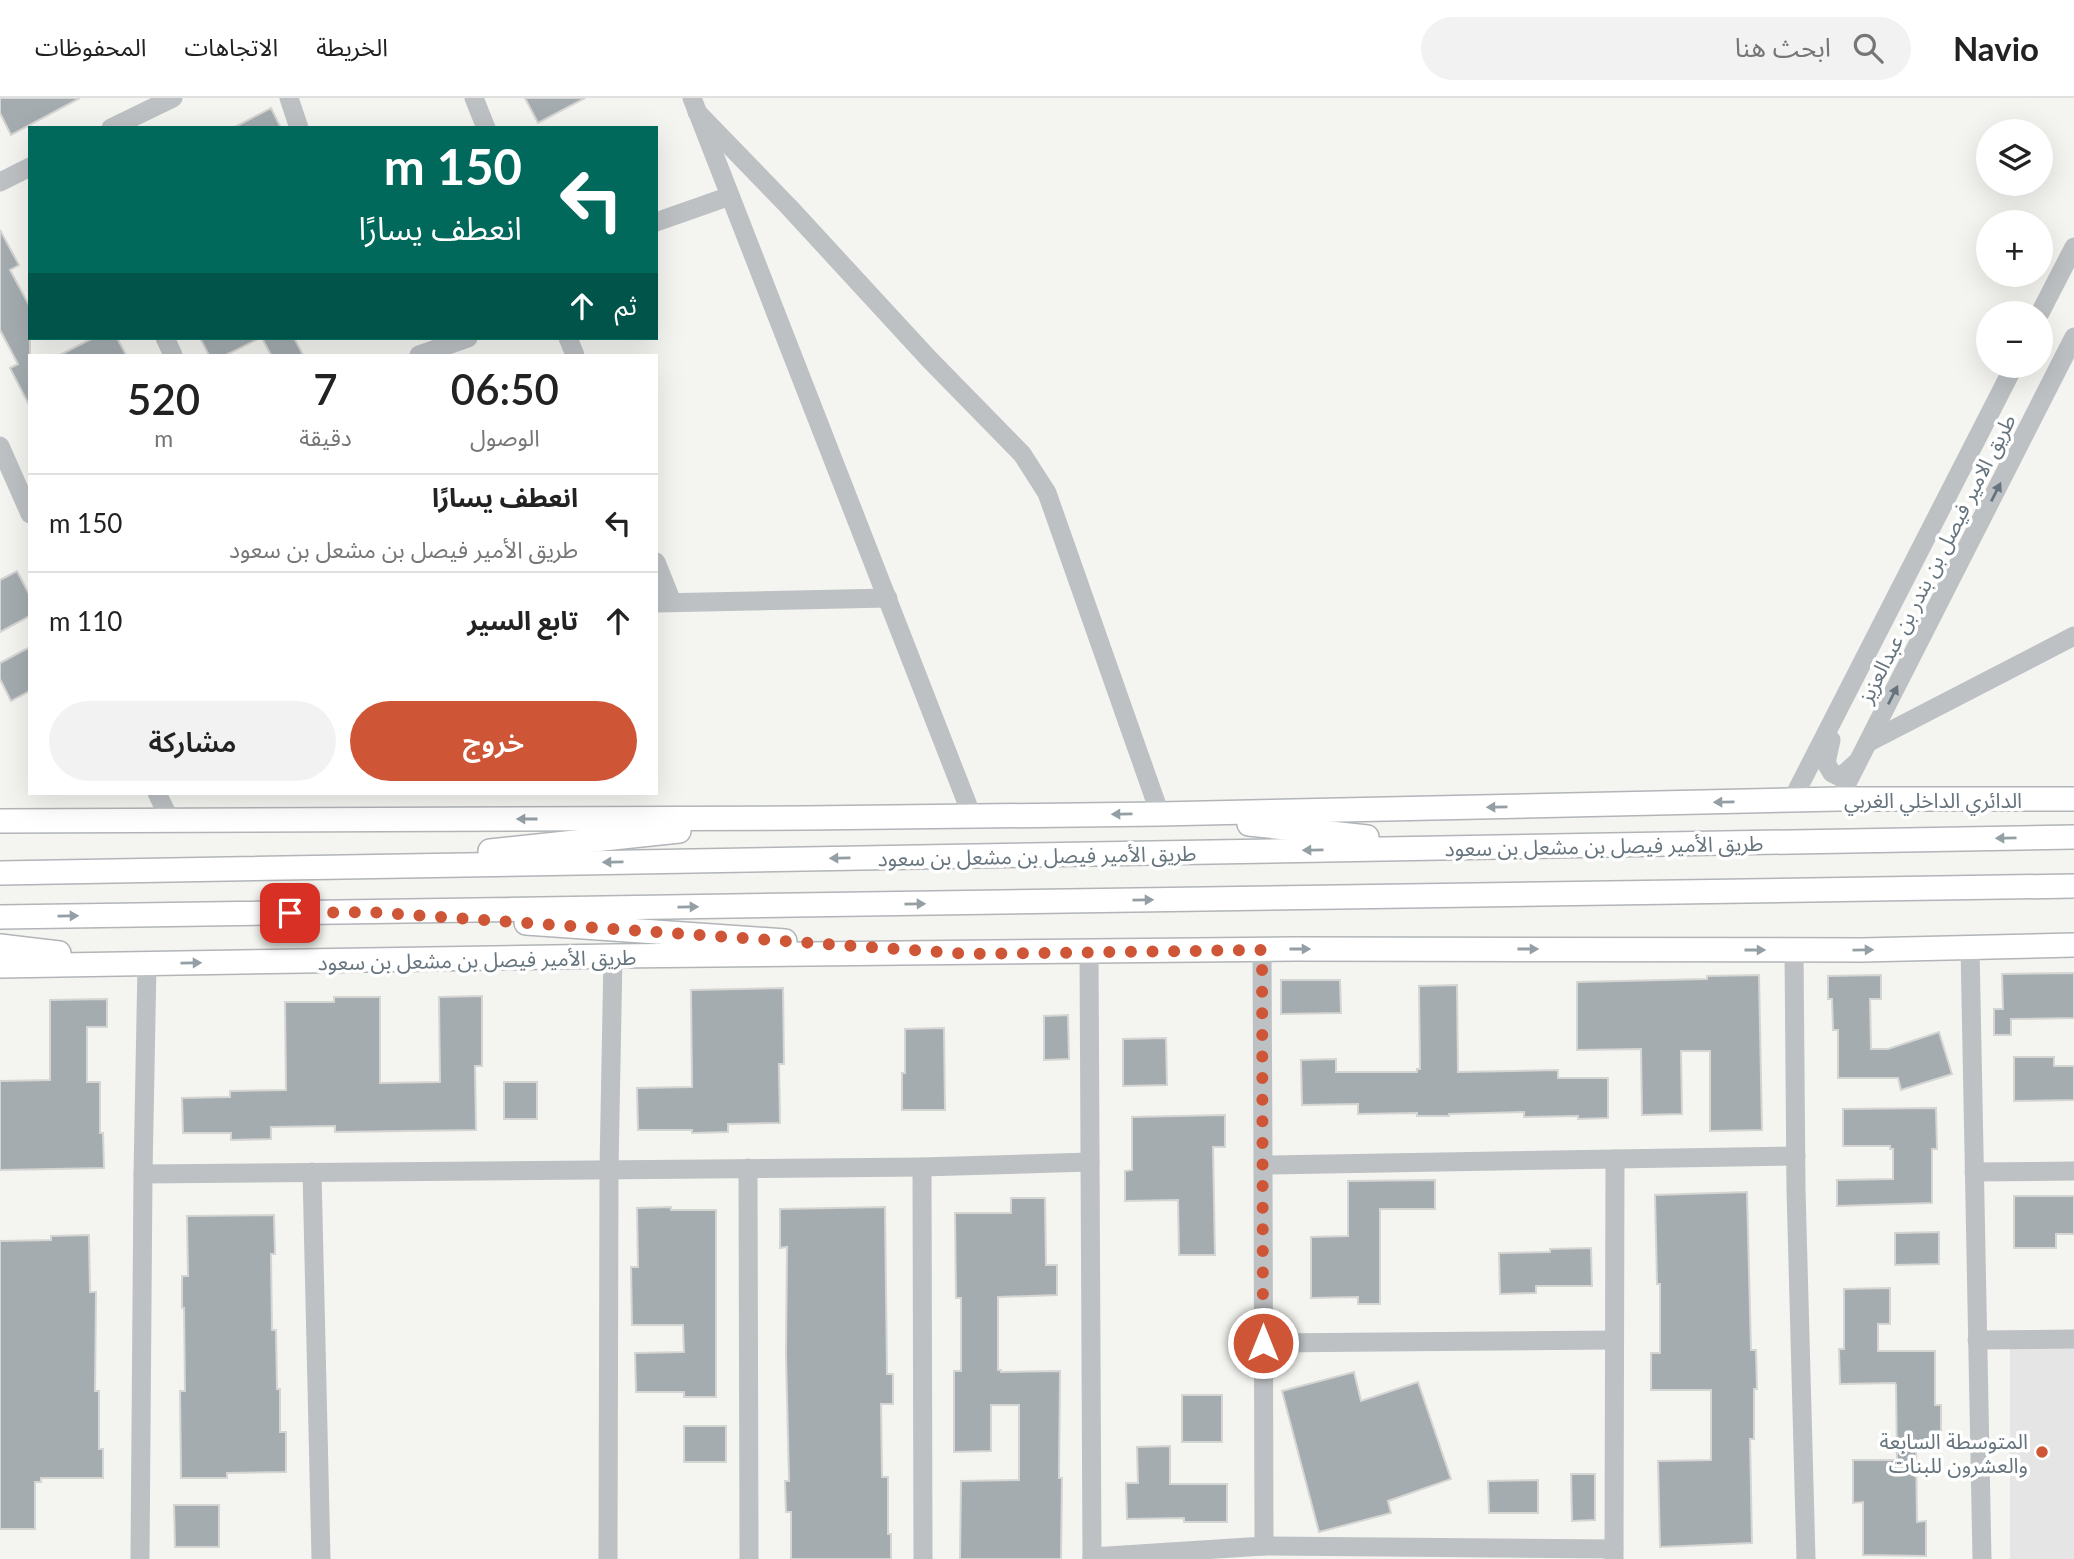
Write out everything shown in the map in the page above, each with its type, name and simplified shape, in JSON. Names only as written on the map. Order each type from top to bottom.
[{"type":"main road","name":"الدائري الداخلي الغربي","points":[[1160,814],[1792,800],[2074,799]]},
{"type":"main road","points":[[0,821],[1160,814],[1461,848]]},
{"type":"main road","points":[[345,867],[807,818]]},
{"type":"main road","name":"طريق الأمير فيصل بن مشعل بن سعود","points":[[0,873],[2074,837]]},
{"type":"main road","points":[[0,917],[2074,886]]},
{"type":"main road","points":[[369,912],[970,954]]},
{"type":"main road","name":"طريق الأمير فيصل بن مشعل بن سعود","points":[[0,966],[1089,951],[1794,950],[2074,945]]},
{"type":"main road","points":[[0,946],[148,964]]},
{"type":"street","points":[[115,126],[173,98]]},
{"type":"street","points":[[289,98],[298,126]]},
{"type":"street","points":[[474,98],[485,126]]},
{"type":"street","points":[[694,105],[972,816]]},
{"type":"street","points":[[694,105],[1028,463],[1047,493],[1160,814]]},
{"type":"street","points":[[0,182],[28,168]]},
{"type":"street","points":[[658,221],[730,196]]},
{"type":"street","points":[[2046,301],[2074,247]]},
{"type":"street","name":"طريق الامير فيصل بن بندر بن عبدالعزيز","points":[[1839,800],[2074,338]]},
{"type":"street","points":[[422,354],[462,340]]},
{"type":"street","name":"طريق الامير فيصل بن بندر بن عبدالعزيز","points":[[1792,800],[2008,378]]},
{"type":"street","points":[[0,446],[28,509]]},
{"type":"street","points":[[658,572],[664,603],[888,598]]},
{"type":"street","points":[[1869,742],[2074,636]]},
{"type":"street","points":[[1837,715],[1826,763],[1832,773],[1838,776],[1860,760]]},
{"type":"street","points":[[159,795],[170,820]]},
{"type":"street","points":[[1970,947],[1982,1559]]},
{"type":"street","points":[[1262,950],[1264,1546]]},
{"type":"street","points":[[1794,950],[1806,1559]]},
{"type":"street","points":[[1089,951],[1092,1558],[1264,1546],[1614,1554],[1615,1159]]},
{"type":"street","points":[[608,1559],[609,1169],[613,956]]},
{"type":"street","points":[[140,1559],[143,1174],[148,964]]},
{"type":"street","points":[[1263,1165],[1796,1156]]},
{"type":"street","points":[[143,1174],[922,1167],[1090,1162]]},
{"type":"street","points":[[922,1167],[923,1559]]},
{"type":"street","points":[[748,1168],[749,1559]]},
{"type":"street","points":[[1974,1172],[2074,1171]]},
{"type":"street","points":[[312,1172],[321,1559]]},
{"type":"street","points":[[1977,1340],[2074,1339]]},
{"type":"street","points":[[1263,1343],[1615,1340]]},
{"type":"shaded area","name":"المتوسطة السابعة والعشرون للبنات","points":[[2010,1345],[2074,1345],[2074,1559],[2010,1559]]},
{"type":"building","points":[[0,98],[80,98],[11,135],[0,113]]},
{"type":"building","points":[[525,98],[585,98],[538,123]]},
{"type":"building","points":[[271,108],[280,126],[237,126]]},
{"type":"building","points":[[0,230],[19,265],[10,270],[28,303],[28,403],[10,368],[18,364],[0,330]]},
{"type":"building","points":[[89,340],[118,340],[125,354],[62,354]]},
{"type":"building","points":[[201,340],[256,340],[228,354],[208,354]]},
{"type":"building","points":[[263,340],[295,340],[302,354],[270,354]]},
{"type":"building","points":[[17,571],[28,592],[28,617],[0,632],[0,580]]},
{"type":"building","points":[[28,648],[28,692],[11,701],[0,679],[0,663]]},
{"type":"building","points":[[2074,973],[2074,1018],[2011,1019],[2011,1035],[1994,1035],[1994,1009],[2003,1009],[2002,974]]},
{"type":"building","points":[[1759,975],[1762,1130],[1710,1131],[1710,1051],[1681,1051],[1682,1114],[1642,1115],[1641,1049],[1577,1050],[1577,982]]},
{"type":"building","points":[[1881,975],[1881,999],[1870,999],[1871,1049],[1888,1049],[1939,1032],[1952,1074],[1901,1090],[1898,1078],[1838,1078],[1838,1030],[1833,1030],[1832,999],[1828,999],[1828,976]]},
{"type":"building","points":[[1281,980],[1340,980],[1341,1013],[1281,1014]]},
{"type":"building","points":[[1457,985],[1458,1072],[1558,1070],[1558,1078],[1608,1078],[1608,1118],[1524,1117],[1524,1112],[1449,1116],[1417,1116],[1417,1113],[1358,1114],[1358,1104],[1302,1105],[1301,1060],[1336,1059],[1336,1072],[1417,1072],[1417,1069],[1420,1069],[1419,986]]},
{"type":"building","points":[[783,988],[784,1064],[779,1064],[780,1123],[728,1124],[728,1132],[638,1130],[637,1088],[692,1087],[691,990]]},
{"type":"building","points":[[482,996],[482,1066],[475,1066],[476,1130],[335,1132],[335,1126],[271,1127],[271,1139],[231,1140],[231,1133],[183,1133],[182,1098],[230,1097],[230,1091],[286,1090],[285,1002],[334,1002],[334,997],[380,997],[380,1083],[440,1082],[439,997]]},
{"type":"building","points":[[107,999],[107,1027],[87,1027],[87,1082],[100,1082],[100,1133],[103,1133],[104,1168],[0,1170],[0,1081],[50,1080],[50,1000]]},
{"type":"building","points":[[1068,1015],[1069,1059],[1044,1060],[1044,1016]]},
{"type":"building","points":[[944,1028],[945,1110],[902,1110],[905,1029]]},
{"type":"building","points":[[1166,1038],[1167,1085],[1123,1086],[1123,1039]]},
{"type":"building","points":[[2014,1057],[2054,1057],[2054,1066],[2074,1066],[2074,1100],[2014,1101]]},
{"type":"building","points":[[504,1082],[537,1082],[537,1119],[504,1119]]},
{"type":"building","points":[[1936,1108],[1937,1149],[1932,1149],[1932,1203],[1837,1206],[1837,1180],[1893,1179],[1893,1149],[1890,1149],[1890,1146],[1843,1146],[1843,1109]]},
{"type":"building","points":[[1225,1115],[1225,1147],[1213,1147],[1215,1255],[1179,1255],[1178,1200],[1125,1201],[1125,1171],[1132,1170],[1132,1117]]},
{"type":"building","points":[[1435,1180],[1435,1209],[1380,1209],[1380,1304],[1358,1304],[1358,1297],[1311,1298],[1311,1237],[1348,1236],[1348,1181]]},
{"type":"building","points":[[1747,1192],[1751,1350],[1756,1350],[1757,1389],[1754,1389],[1754,1439],[1750,1439],[1752,1543],[1660,1547],[1658,1461],[1711,1460],[1711,1390],[1651,1390],[1651,1353],[1660,1353],[1660,1284],[1657,1284],[1655,1195]]},
{"type":"building","points":[[2014,1196],[2074,1196],[2074,1234],[2056,1234],[2056,1248],[2014,1248]]},
{"type":"building","points":[[1011,1198],[1045,1198],[1046,1265],[1057,1265],[1057,1295],[998,1297],[998,1370],[1060,1371],[1061,1559],[960,1559],[961,1481],[1019,1480],[1019,1405],[991,1405],[991,1451],[954,1452],[954,1371],[961,1371],[961,1298],[956,1298],[955,1213],[1011,1213]]},
{"type":"building","points":[[671,1207],[671,1210],[716,1210],[716,1397],[684,1397],[684,1392],[636,1392],[635,1353],[684,1352],[683,1325],[632,1325],[631,1267],[638,1267],[637,1208]]},
{"type":"building","points":[[885,1207],[887,1374],[893,1374],[893,1404],[881,1404],[882,1477],[888,1477],[891,1559],[791,1559],[791,1512],[786,1512],[785,1481],[789,1481],[787,1247],[780,1248],[780,1209]]},
{"type":"building","points":[[274,1215],[275,1254],[271,1254],[272,1330],[276,1330],[280,1432],[286,1432],[286,1472],[227,1473],[227,1478],[181,1478],[180,1391],[185,1391],[182,1276],[188,1276],[187,1216]]},
{"type":"building","points":[[1939,1232],[1939,1264],[1895,1265],[1895,1233]]},
{"type":"building","points":[[89,1235],[90,1292],[96,1292],[95,1391],[99,1391],[99,1449],[103,1449],[103,1478],[41,1478],[41,1482],[35,1482],[35,1529],[0,1529],[0,1241],[51,1240],[51,1236]]},
{"type":"building","points":[[1591,1248],[1592,1286],[1536,1286],[1536,1293],[1500,1294],[1499,1253]]},
{"type":"building","points":[[1890,1288],[1890,1324],[1878,1324],[1878,1351],[1935,1351],[1935,1405],[1941,1405],[1941,1441],[1916,1441],[1917,1522],[1926,1521],[1926,1556],[1863,1555],[1863,1502],[1853,1503],[1853,1460],[1897,1460],[1896,1385],[1840,1384],[1839,1349],[1844,1349],[1844,1289]]},
{"type":"building","points":[[1354,1372],[1361,1401],[1418,1382],[1451,1479],[1388,1501],[1391,1513],[1319,1532],[1282,1391]]},
{"type":"building","points":[[1182,1395],[1222,1395],[1222,1442],[1182,1442]]},
{"type":"building","points":[[684,1426],[726,1426],[726,1462],[684,1462]]},
{"type":"building","points":[[1170,1446],[1170,1484],[1227,1484],[1227,1522],[1184,1522],[1184,1518],[1127,1519],[1126,1483],[1138,1483],[1137,1447]]},
{"type":"building","points":[[1571,1474],[1595,1474],[1595,1520],[1572,1521]]},
{"type":"building","points":[[1538,1480],[1538,1513],[1489,1513],[1488,1481]]},
{"type":"building","points":[[174,1505],[219,1505],[219,1547],[175,1547]]},
{"type":"place","name":"المتوسطة السابعة والعشرون للبنات","points":[[2042,1452]]},
{"type":"route","points":[[290,913],[369,912],[970,954],[1262,950],[1263,1343]]}]
